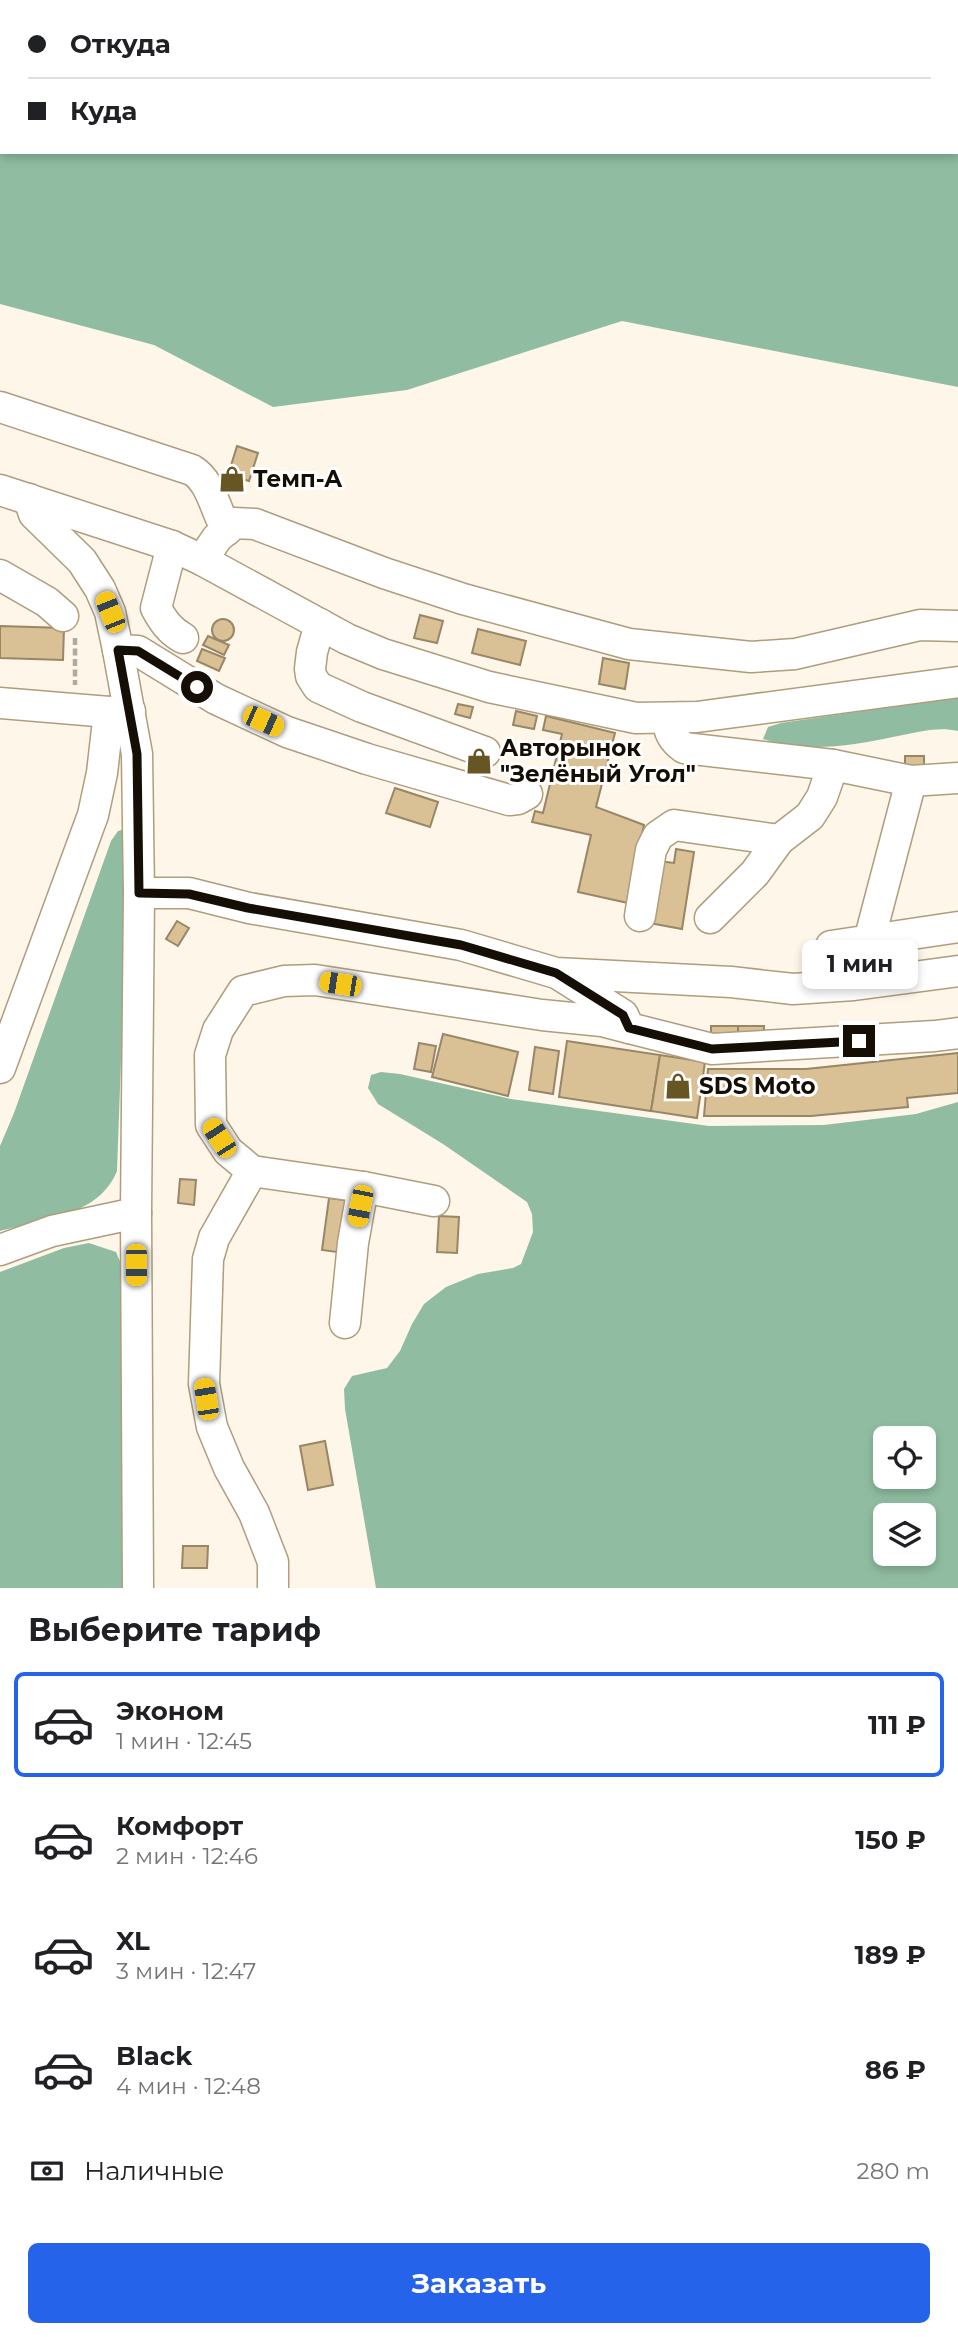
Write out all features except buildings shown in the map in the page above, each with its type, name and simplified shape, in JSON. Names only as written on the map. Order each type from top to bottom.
[{"type":"street","points":[[0,407],[192,470],[199,474],[206,484],[227,530]]},
{"type":"street","points":[[0,490],[172,546],[320,625],[383,654],[489,687],[636,718],[668,719],[745,712],[958,682]]},
{"type":"street","points":[[0,1068],[93,815],[119,712],[118,650],[110,612],[100,589],[82,561],[34,514],[29,499]]},
{"type":"street","points":[[202,560],[217,538],[234,523],[255,524],[384,573],[463,599],[629,644],[751,657],[795,654],[920,625],[958,626]]},
{"type":"street","points":[[172,546],[156,608],[163,621],[183,638]]},
{"type":"street","points":[[0,575],[47,602],[69,628]]},
{"type":"street","points":[[320,625],[310,669],[318,687],[362,707],[485,752]]},
{"type":"street","points":[[118,650],[138,651],[216,699],[287,732],[509,800],[527,794]]},
{"type":"street","points":[[0,703],[119,712]]},
{"type":"street","points":[[119,712],[137,754],[138,1588]]},
{"type":"street","points":[[668,719],[668,729],[684,748],[832,765],[911,781],[958,778]]},
{"type":"street","points":[[710,918],[755,873],[779,840],[810,816],[822,797],[832,765]]},
{"type":"street","points":[[869,941],[911,781]]},
{"type":"street","points":[[640,916],[651,850],[658,836],[674,825],[779,840]]},
{"type":"street","points":[[139,893],[189,894],[248,908],[447,943],[556,973],[731,982],[793,989],[855,985],[958,971]]},
{"type":"street","points":[[831,946],[958,928]]},
{"type":"street","points":[[556,973],[623,1015],[629,1028]]},
{"type":"street","points":[[434,1201],[363,1187],[252,1171],[228,1151],[211,1125],[210,1055],[218,1030],[243,990],[284,981],[315,979],[542,1015],[601,1021],[712,1049],[935,1037],[958,1033]]},
{"type":"street","points":[[252,1171],[214,1238],[208,1259],[204,1384],[212,1427],[229,1468],[254,1513],[273,1562],[273,1588]]},
{"type":"street","points":[[345,1323],[353,1243],[363,1187]]},
{"type":"street","points":[[0,1250],[52,1231],[136,1213]]},
{"type":"path","points":[[69,628],[75,675]]},
{"type":"green space","points":[[0,154],[958,154],[958,387],[622,321],[407,390],[273,407],[154,345],[0,304]]},
{"type":"green space","points":[[958,697],[958,731],[917,732],[828,747],[795,746],[763,739],[768,727],[781,723]]},
{"type":"green space","points":[[125,829],[129,839],[117,1171],[109,1186],[83,1207],[51,1219],[0,1231],[0,1146],[111,841],[118,831]]},
{"type":"green space","points":[[381,1072],[400,1074],[511,1099],[709,1126],[824,1125],[916,1114],[958,1102],[958,1588],[376,1588],[345,1409],[344,1389],[352,1376],[387,1368],[400,1351],[424,1304],[446,1287],[478,1274],[521,1264],[533,1232],[532,1214],[527,1202],[443,1144],[378,1104],[368,1088],[371,1075]]},
{"type":"green space","points":[[89,1243],[116,1252],[122,1266],[122,1588],[0,1588],[0,1272],[64,1248]]},
{"type":"place","name":"Темп-А","points":[[232,479]]},
{"type":"place","name":"Авторынок \"Зелёный Угол\"","points":[[479,761]]},
{"type":"place","name":"SDS Moto","points":[[678,1086]]},
{"type":"route","points":[[197,687],[138,651],[118,650],[137,754],[139,893],[189,894],[248,908],[461,945],[556,973],[623,1015],[629,1028],[712,1049],[859,1041]]}]
